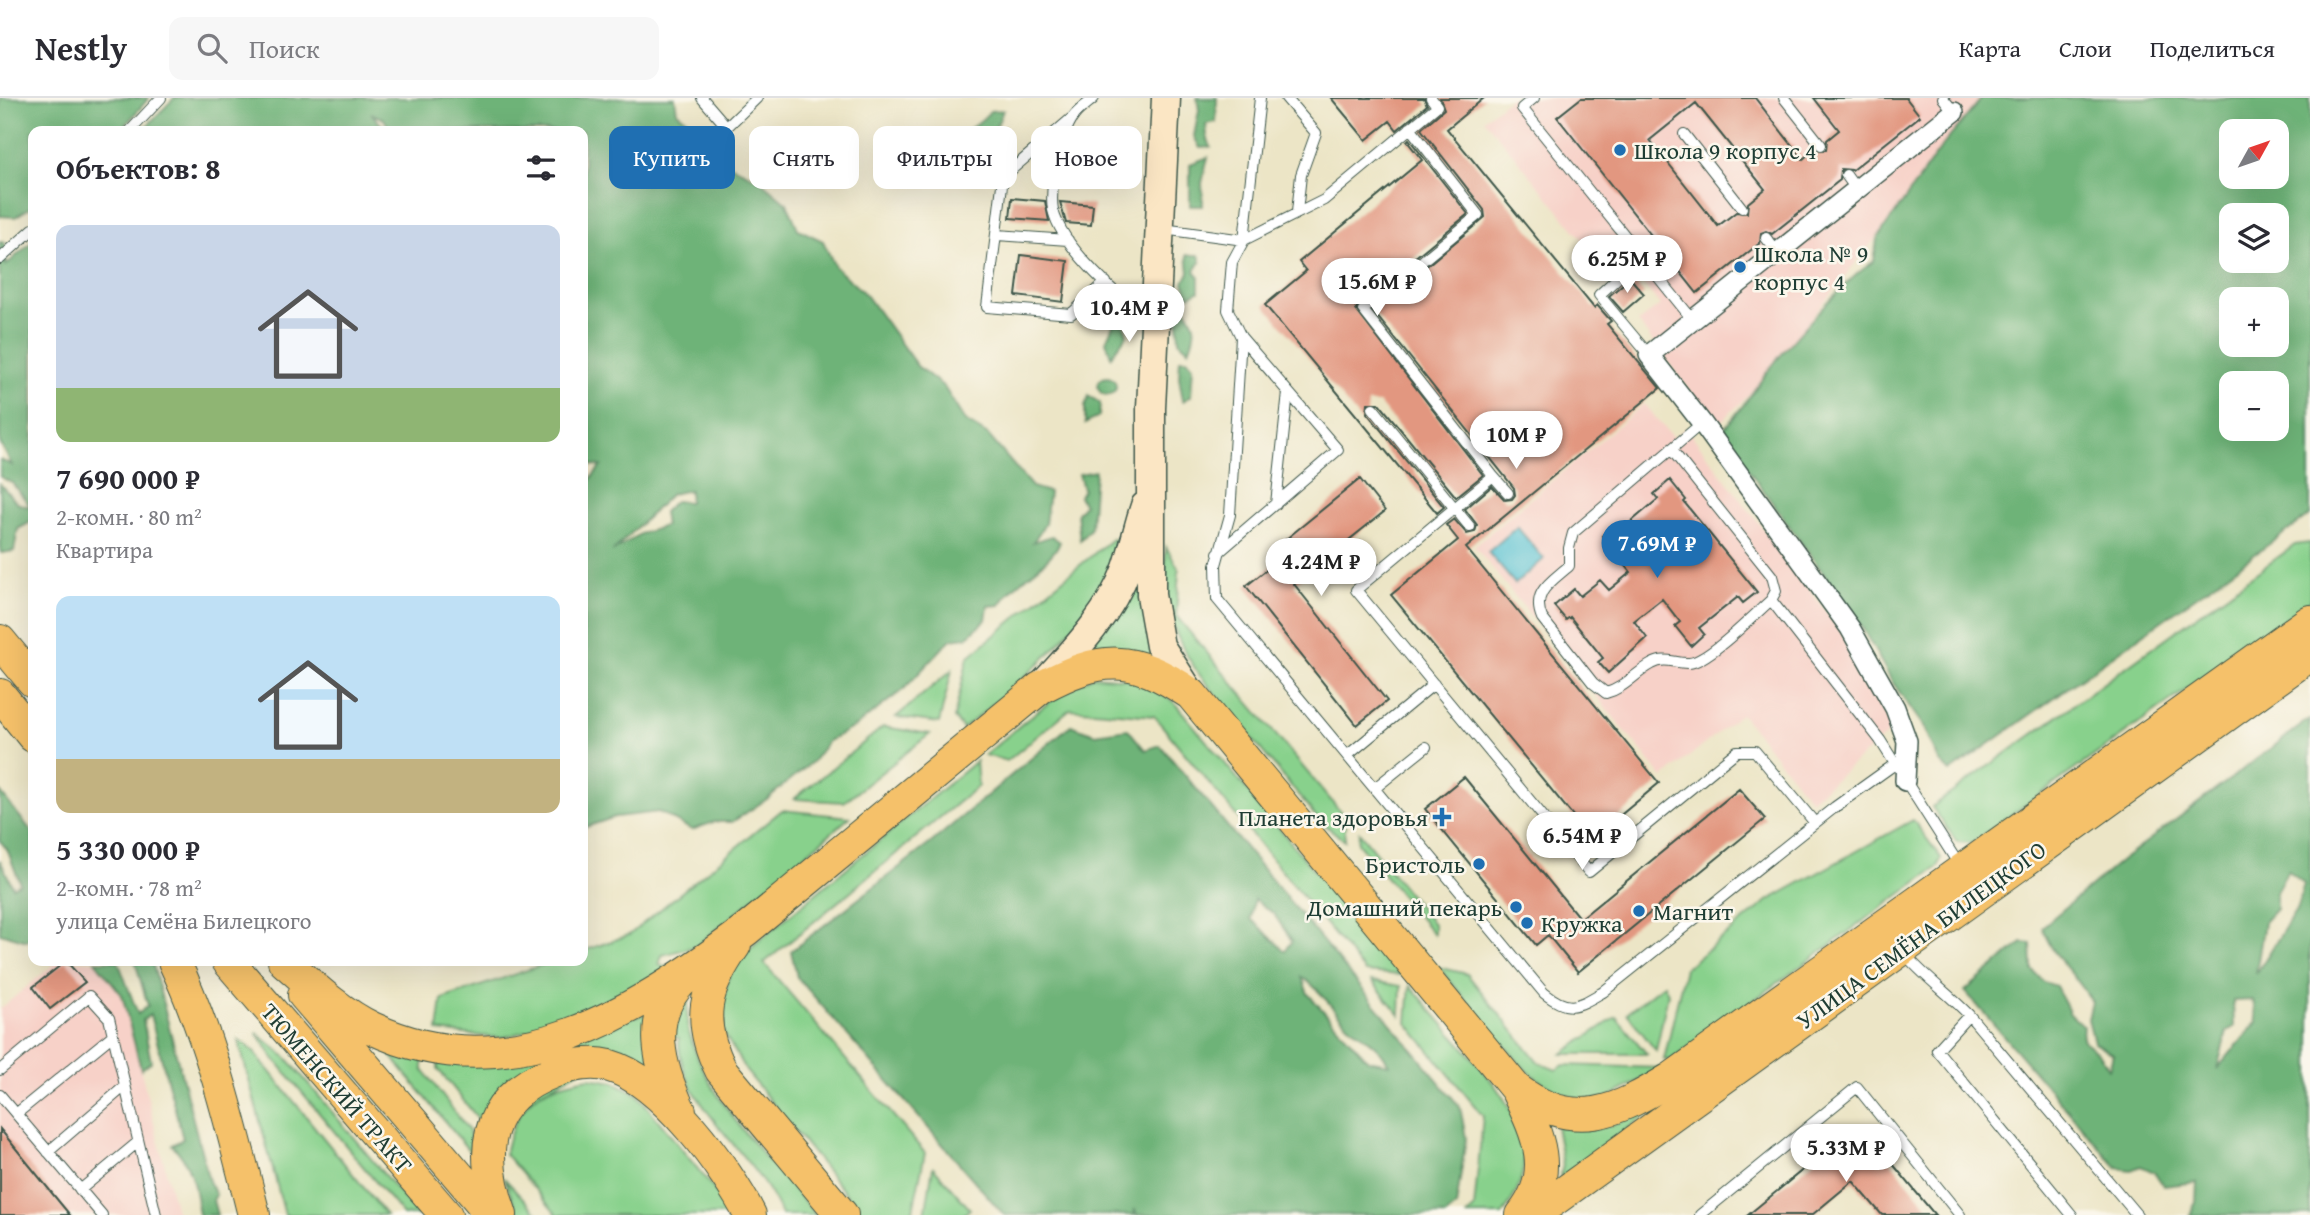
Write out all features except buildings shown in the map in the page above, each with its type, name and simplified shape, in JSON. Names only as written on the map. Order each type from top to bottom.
[{"type":"main road","points":[[1166,98],[1154,324],[1150,490],[1154,624],[1169,664],[1191,694],[1516,1089],[1534,1125],[1541,1147],[1536,1196],[1522,1215]]},
{"type":"main road","points":[[291,966],[370,1027],[401,1041],[443,1052],[484,1054],[519,1050],[572,1035],[612,1017],[702,962],[746,930],[1040,688],[1079,646],[1115,594],[1128,567],[1150,490]]},
{"type":"main road","name":"УЛИЦА СЕМЁНА БИЛЕЦКОГО","points":[[1516,1089],[1532,1101],[1566,1113],[1607,1112],[1631,1104],[1672,1078],[2310,621]]},
{"type":"main road","points":[[0,641],[28,675]]},
{"type":"main road","name":"УЛИЦА СЕМЁНА БИЛЕЦКОГО","points":[[1533,1215],[1688,1100],[2310,655]]},
{"type":"main road","points":[[1040,688],[1078,668],[1119,664],[1168,679],[1191,694]]},
{"type":"main road","points":[[0,695],[28,730]]},
{"type":"main road","points":[[746,930],[718,971],[706,998],[706,1033],[712,1052],[721,1070],[842,1215]]},
{"type":"main road","points":[[686,1125],[661,1063],[658,1031],[663,1009],[676,986],[702,962]]},
{"type":"main road","points":[[176,966],[217,1070],[254,1215]]},
{"type":"main road","name":"ТЮМЕНСКИЙ ТРАКТ","points":[[232,966],[446,1215]]},
{"type":"main road","name":"ТЮМЕНСКИЙ ТРАКТ","points":[[279,966],[492,1215]]},
{"type":"main road","points":[[500,1215],[490,1185],[487,1164],[490,1134],[497,1117],[512,1094],[533,1080],[567,1067],[593,1063],[612,1067],[661,1099],[686,1125],[750,1215]]},
{"type":"street","points":[[1900,773],[1907,741],[1895,708],[1857,639],[1702,423],[1649,355],[1772,245],[1948,105]]},
{"type":"lane","points":[[135,126],[161,98]]},
{"type":"lane","points":[[702,98],[727,127],[757,98]]},
{"type":"lane","points":[[1094,98],[1003,177],[987,307],[1071,314],[1106,282]]},
{"type":"lane","points":[[1218,553],[1338,450],[1241,337],[1228,310],[1232,262],[1244,240],[1260,98]]},
{"type":"lane","points":[[1286,98],[1316,133],[1301,175],[1297,212]]},
{"type":"lane","points":[[1159,229],[1244,240],[1324,200],[1437,106],[1431,98]]},
{"type":"lane","points":[[1534,98],[1522,108],[1692,319]]},
{"type":"lane","points":[[1784,98],[1821,145]]},
{"type":"lane","points":[[1073,117],[1054,178],[1053,210],[1068,240],[1125,303],[1154,324]]},
{"type":"lane","points":[[1410,128],[1478,215],[1363,310],[1508,493]]},
{"type":"lane","points":[[1684,134],[1742,208]]},
{"type":"lane","points":[[0,259],[28,234]]},
{"type":"lane","points":[[997,235],[1068,240]]},
{"type":"lane","points":[[1624,272],[1599,295],[1649,355]]},
{"type":"lane","points":[[1241,337],[1230,515],[1218,553],[1217,598],[1544,993],[1559,1004],[1577,1006],[1645,960],[1815,823],[1900,773]]},
{"type":"lane","points":[[1276,504],[1288,392]]},
{"type":"lane","points":[[1373,408],[1470,527]]},
{"type":"lane","points":[[1671,449],[1772,576],[1776,591],[1771,600],[1704,656],[1689,663],[1670,659],[1653,663],[1618,690],[1606,693],[1593,683],[1542,618],[1536,606],[1541,590],[1569,566],[1569,548],[1573,533],[1671,449],[1702,423]]},
{"type":"lane","points":[[1493,476],[1356,590],[1589,872],[1737,751],[1755,751],[1815,823]]},
{"type":"lane","points":[[1771,600],[1900,773],[1962,869]]},
{"type":"lane","points":[[1348,755],[1434,684]]},
{"type":"lane","points":[[1375,788],[1426,747]]},
{"type":"lane","points":[[1901,950],[1917,969],[1947,991],[1969,1015],[2137,1215]]},
{"type":"lane","points":[[0,1070],[89,996],[109,1018],[156,1215]]},
{"type":"lane","points":[[1969,1015],[1937,1050],[2072,1215]]},
{"type":"lane","points":[[16,1114],[113,1035]]},
{"type":"lane","points":[[48,1152],[125,1086]]},
{"type":"lane","points":[[1700,1215],[1857,1087],[1960,1215]]},
{"type":"lane","points":[[0,1095],[102,1215]]},
{"type":"lane","points":[[80,1190],[138,1142]]},
{"type":"shaded area","name":"Школа № 9 корпус 4","points":[[1510,98],[1989,98],[1748,396],[1716,426],[1638,322],[1660,305],[1625,261],[1610,273],[1484,119]]},
{"type":"shaded area","points":[[1644,404],[1673,438],[1686,428],[1690,433],[1846,638],[1879,700],[1897,726],[1811,800],[1741,714],[1663,778],[1474,546]]},
{"type":"shaded area","points":[[52,966],[99,966],[122,995],[177,1215],[0,1215],[0,1009]]},
{"type":"green space","points":[[0,98],[149,98],[124,126],[28,126],[28,209],[15,217],[0,216]]},
{"type":"green space","points":[[174,98],[675,98],[677,112],[696,126],[609,126],[609,189],[735,189],[735,168],[749,174],[749,189],[770,189],[787,203],[798,229],[823,241],[835,267],[866,295],[917,366],[944,387],[965,421],[988,435],[1032,487],[1049,492],[1045,524],[1033,542],[1052,536],[1060,542],[1047,559],[1014,588],[1000,605],[988,606],[986,620],[967,637],[951,639],[904,689],[856,726],[828,741],[812,762],[767,799],[732,822],[714,822],[692,830],[659,812],[615,817],[588,826],[588,482],[601,466],[588,465],[588,126],[388,126],[384,119],[371,113],[383,126],[147,126]],"holes":[[[690,490],[689,502],[675,501],[663,512],[665,526],[640,534],[612,552],[671,494]]]},
{"type":"green space","points":[[1197,98],[1217,98],[1216,122],[1206,124],[1211,147],[1200,148],[1194,136],[1199,110]]},
{"type":"green space","points":[[1982,98],[2310,98],[2310,515],[1950,772],[1939,761],[1924,727],[1893,683],[1860,624],[1740,458],[1724,428],[1806,325],[1847,283],[1874,261],[1877,239],[1943,145]]},
{"type":"green space","points":[[1003,110],[995,126],[973,126],[981,120],[990,111]]},
{"type":"green space","points":[[1208,157],[1202,183],[1203,206],[1190,206],[1190,164]]},
{"type":"green space","points":[[0,242],[5,243],[6,265],[28,245],[28,503],[12,483],[0,477],[0,460],[12,465],[0,443]]},
{"type":"green space","points":[[1187,255],[1199,255],[1201,262],[1195,270],[1199,277],[1199,291],[1189,296],[1184,282],[1189,272]]},
{"type":"green space","points":[[1184,307],[1194,327],[1189,350],[1179,341],[1178,320]]},
{"type":"green space","points":[[1114,323],[1124,324],[1127,335],[1111,356],[1106,341]]},
{"type":"green space","points":[[1180,359],[1187,359],[1193,366],[1191,396],[1183,401],[1179,377]]},
{"type":"green space","points":[[1103,377],[1111,377],[1116,386],[1114,393],[1103,395],[1098,390],[1098,382]]},
{"type":"green space","points":[[1089,396],[1100,403],[1099,416],[1085,424],[1085,406]]},
{"type":"green space","points":[[1095,471],[1091,528],[1080,540],[1077,513],[1084,505],[1079,496],[1083,489],[1079,474]]},
{"type":"green space","points":[[0,484],[17,503],[28,507],[28,524],[18,529],[14,551],[1,553]]},
{"type":"green space","points":[[1112,539],[1122,540],[1111,569],[1077,622],[1034,668],[963,729],[954,718],[968,657]]},
{"type":"green space","points":[[2310,543],[2310,601],[1972,843],[1957,842],[1932,807],[2295,545]]},
{"type":"green space","points":[[1166,547],[1179,569],[1176,616],[1345,817],[1345,841],[1318,819],[1198,673],[1188,657],[1174,628],[1167,599]]},
{"type":"green space","points":[[1138,574],[1160,664],[1080,659]]},
{"type":"green space","points":[[952,670],[939,723],[896,717]]},
{"type":"green space","points":[[1094,676],[1137,680],[1173,701],[1401,975],[1365,972],[1154,716],[1070,709],[1007,761],[985,755],[1051,701]]},
{"type":"green space","points":[[2310,719],[2310,1215],[2190,1215],[2196,1202],[2197,1182],[2164,1186],[2154,1172],[2141,1166],[2131,1170],[2117,1168],[1965,991],[2022,943],[2031,944],[2032,970],[2044,982],[2056,986],[2070,1014],[2083,1026],[2084,1040],[2109,1069],[2113,1054],[2094,1042],[2088,1019],[2092,1002],[2053,949],[2042,927],[2121,861]],"holes":[[[2288,870],[2304,884],[2296,910],[2256,974],[2264,922],[2276,909],[2276,892]],[[2253,1000],[2257,1022],[2217,1069],[2227,1031],[2234,1027],[2233,1001]]]},
{"type":"green space","points":[[1071,725],[1095,734],[1128,729],[1145,750],[1160,745],[1460,1107],[1466,1138],[1456,1207],[1446,1215],[1136,1215],[1135,1209],[1134,1215],[1004,1215],[797,977],[791,951],[932,842]],"holes":[[[1254,899],[1274,914],[1292,941],[1285,951],[1251,919]],[[1302,977],[1349,1025],[1376,1047],[1389,1064],[1368,1060],[1308,994]]]},
{"type":"green space","points":[[883,727],[930,734],[844,802],[794,799]]},
{"type":"green space","points":[[976,761],[978,786],[764,963],[925,1153],[912,1215],[863,1215],[746,1071],[721,1028],[720,1010],[732,967],[756,943]]},
{"type":"green space","points":[[0,792],[28,827],[27,941],[0,933],[0,860],[13,887],[20,883],[7,849],[0,841]]},
{"type":"green space","points":[[782,810],[850,817],[697,946],[662,955],[659,965],[672,968],[606,1009],[501,1038],[438,1031],[442,999],[539,966],[588,966],[588,949],[629,935]]},
{"type":"green space","points":[[1913,820],[1941,858],[1938,867],[1671,1060],[1664,1060],[1685,968],[1769,900]]},
{"type":"green space","points":[[1359,832],[1434,925],[1434,935],[1358,843]]},
{"type":"green space","points":[[99,966],[120,966],[138,1014],[148,1006],[136,966],[153,966],[209,1181],[216,1195],[213,1200],[217,1215],[199,1215],[188,1168],[172,1145],[183,1139],[150,1015],[143,1020],[151,1062],[141,1069],[122,995]]},
{"type":"green space","points":[[1438,967],[1467,974],[1539,1063],[1556,1070],[1564,1065],[1663,1068],[1605,1098],[1594,1100],[1571,1097],[1538,1079],[1521,1065]]},
{"type":"green space","points":[[1372,981],[1401,986],[1400,1015]]},
{"type":"green space","points":[[1664,984],[1668,993],[1656,1051],[1627,1013]]},
{"type":"green space","points":[[1410,985],[1497,1088],[1519,1128],[1523,1170],[1516,1192],[1502,1215],[1467,1215],[1474,1209],[1483,1116],[1407,1023]]},
{"type":"green space","points":[[689,991],[688,1029],[709,1081],[760,1151],[816,1215],[781,1215],[755,1171],[704,1107],[691,1085],[682,1062],[679,1038],[671,1037],[673,1022]]},
{"type":"green space","points":[[646,1014],[652,1078],[606,1056],[483,1125],[438,1069],[438,1058]]},
{"type":"green space","points":[[1616,1017],[1647,1054],[1562,1054]]},
{"type":"green space","points":[[257,1033],[287,1058],[418,1215],[403,1215],[272,1056]]},
{"type":"green space","points":[[238,1039],[253,1051],[386,1215],[285,1215]]},
{"type":"green space","points":[[378,1040],[423,1054],[423,1070],[469,1131],[475,1158]]},
{"type":"green space","points":[[589,1078],[614,1082],[637,1094],[735,1215],[557,1215],[505,1154],[515,1121],[532,1099],[555,1086]]},
{"type":"green space","points":[[1674,1088],[1679,1091],[1560,1178],[1563,1165],[1556,1126],[1591,1128],[1620,1122]]},
{"type":"green space","points":[[933,1167],[970,1209],[963,1215],[925,1215]]},
{"type":"green space","points":[[504,1178],[539,1215],[519,1215]]},
{"type":"water","points":[[1517,527],[1544,559],[1515,584],[1488,552]]},
{"type":"place","name":"Школа 9 корпус 4","points":[[1620,150]]},
{"type":"place","name":"Школа № 9 корпус 4","points":[[1740,267]]},
{"type":"place","name":"Планета здоровья","points":[[1442,817]]},
{"type":"place","name":"Бристоль","points":[[1479,864]]},
{"type":"place","name":"Домашний пекарь","points":[[1516,907]]},
{"type":"place","name":"Магнит","points":[[1639,911]]},
{"type":"place","name":"Кружка","points":[[1527,923]]}]
